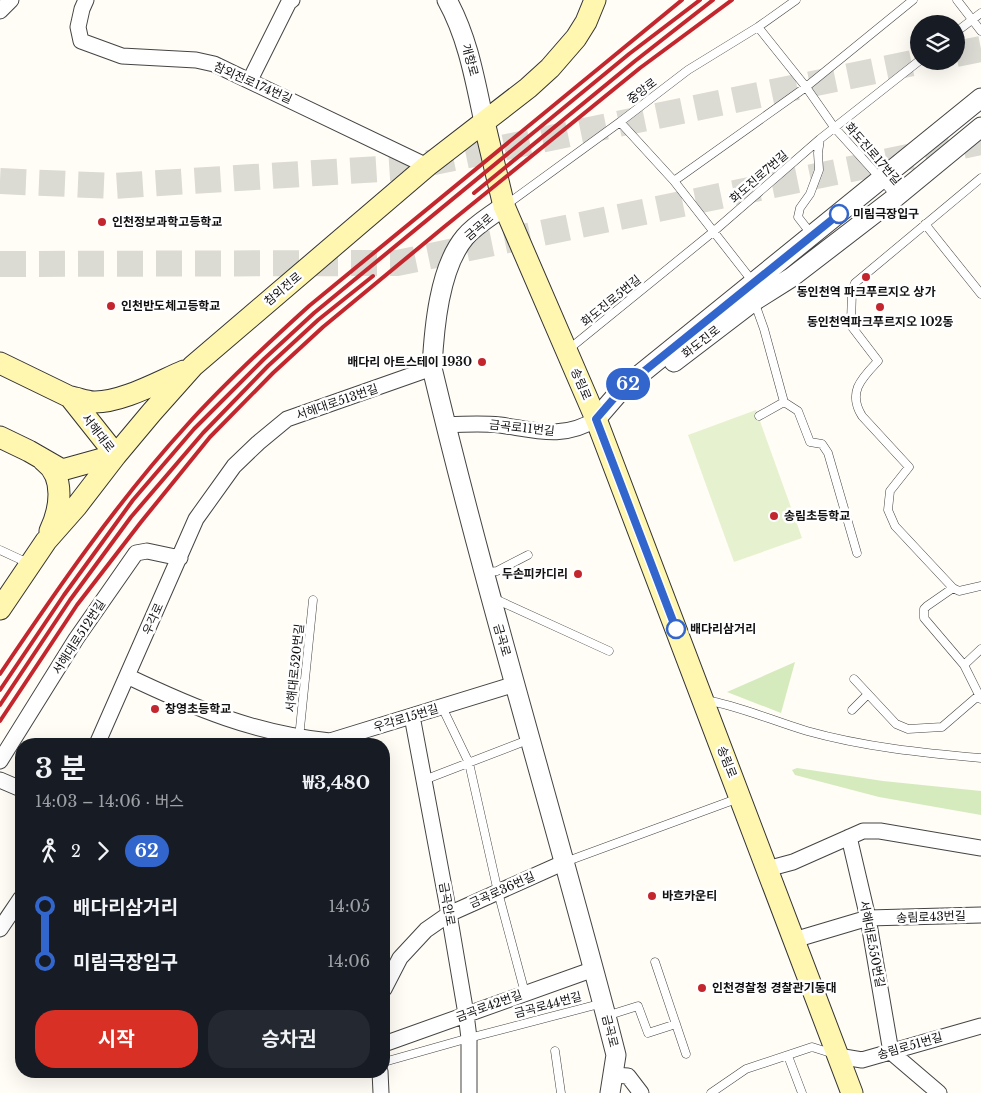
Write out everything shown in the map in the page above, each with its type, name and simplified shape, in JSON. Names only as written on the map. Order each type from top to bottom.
[{"type":"main road","name":"참외전로","points":[[0,609],[46,541],[76,507],[116,455],[193,366],[427,166],[528,88],[550,68],[576,38],[586,22],[595,0]]},
{"type":"main road","name":"송림로","points":[[484,122],[504,206],[596,419],[852,1093]]},
{"type":"main road","name":"서해대로","points":[[0,362],[70,397],[116,455],[62,470],[29,450],[0,437]]},
{"type":"main road","points":[[70,397],[93,402],[120,397],[144,389],[193,366]]},
{"type":"main road","points":[[29,450],[52,467],[59,483],[57,517],[46,541]]},
{"type":"street","points":[[0,11],[11,0]]},
{"type":"street","name":"참외전로174번길","points":[[86,0],[78,27],[81,41],[122,56],[196,60],[214,64],[427,166]]},
{"type":"street","name":"개항로","points":[[447,0],[469,50],[484,122]]},
{"type":"street","points":[[250,80],[288,1]]},
{"type":"street","name":"화도진로","points":[[596,419],[626,400],[754,292],[812,235],[981,98]]},
{"type":"street","name":"화도진로","points":[[754,292],[792,277],[896,197],[981,128]]},
{"type":"street","name":"금곡로","points":[[504,206],[465,237],[452,260],[438,314],[433,344],[432,368],[484,574],[605,1009],[616,1055],[611,1084]]},
{"type":"street","name":"서해대로513번길","points":[[212,496],[234,466],[287,419],[432,368]]},
{"type":"street","name":"금곡로11번길","points":[[446,425],[473,423],[499,425],[545,433],[567,432],[586,426],[596,419]]},
{"type":"street","name":"우각로","points":[[100,738],[196,519],[212,496]]},
{"type":"street","name":"서해대로512번길","points":[[0,761],[76,639],[136,553],[147,551],[180,558]]},
{"type":"street","name":"우각로15번길","points":[[127,676],[204,711],[259,729],[299,738]]},
{"type":"street","name":"우각로15번길","points":[[340,738],[515,684]]},
{"type":"street","name":"금곡안로","points":[[412,716],[466,1014],[469,1038],[469,1093]]},
{"type":"street","points":[[0,780],[15,786]]},
{"type":"street","points":[[767,869],[793,862],[863,831],[871,830],[981,848]]},
{"type":"street","name":"서해대로550번길","points":[[849,837],[868,918],[891,1052]]},
{"type":"street","name":"금곡로36번길","points":[[390,977],[400,958],[426,930],[449,914],[565,862]]},
{"type":"street","points":[[0,929],[15,907]]},
{"type":"street","name":"송림로43번길","points":[[794,940],[868,918],[981,915]]},
{"type":"street","name":"금곡로42번길","points":[[390,1042],[525,992],[594,969]]},
{"type":"street","name":"송림로51번길","points":[[838,1056],[862,1060],[981,1026]]},
{"type":"street","points":[[891,1052],[939,1093]]},
{"type":"street","points":[[611,1084],[628,1076],[641,1093]]},
{"type":"street","points":[[381,1078],[382,1093]]},
{"type":"lane","name":"중앙로","points":[[504,206],[688,70],[758,27],[796,0]]},
{"type":"lane","points":[[674,181],[806,87],[913,0]]},
{"type":"lane","points":[[957,0],[981,31]]},
{"type":"lane","points":[[965,25],[981,13]]},
{"type":"lane","name":"화도진로17번길","points":[[758,27],[806,87],[834,127],[896,197]]},
{"type":"lane","name":"화도진로17번길","points":[[834,127],[910,68]]},
{"type":"lane","points":[[620,122],[674,181],[713,232],[754,292],[784,402],[798,410],[810,442],[822,444],[828,453],[857,553]]},
{"type":"lane","points":[[812,235],[798,217],[800,208],[810,194],[819,170],[818,153],[820,139],[834,127]]},
{"type":"lane","name":"화도진로7번길","points":[[668,268],[713,232],[820,139]]},
{"type":"lane","points":[[981,178],[855,283],[852,290],[852,328],[878,361],[859,382],[856,389],[856,403],[862,416],[910,467],[890,491],[888,510],[895,526],[953,588],[959,591],[981,586]]},
{"type":"lane","points":[[925,224],[981,294]]},
{"type":"lane","name":"화도진로5번길","points":[[567,350],[668,268]]},
{"type":"lane","points":[[759,416],[784,402]]},
{"type":"lane","points":[[0,550],[30,564]]},
{"type":"lane","points":[[484,574],[497,571],[528,555]]},
{"type":"lane","points":[[854,679],[896,724],[908,729],[942,727],[980,698],[964,665],[926,621],[923,613],[927,606],[953,588]]},
{"type":"lane","points":[[491,598],[610,651]]},
{"type":"lane","name":"서해대로520번길","points":[[299,738],[313,600]]},
{"type":"lane","points":[[964,665],[981,649]]},
{"type":"lane","points":[[852,710],[868,694]]},
{"type":"lane","points":[[703,700],[723,703],[808,731],[852,741],[900,750],[981,758]]},
{"type":"lane","points":[[442,707],[469,763],[498,892],[525,992]]},
{"type":"lane","points":[[424,780],[520,743]]},
{"type":"lane","points":[[565,862],[740,797]]},
{"type":"lane","points":[[655,962],[686,1054]]},
{"type":"lane","name":"금곡로44번길","points":[[390,1060],[469,1038],[605,1009],[638,1006],[648,1033],[676,1024]]},
{"type":"lane","points":[[714,1093],[746,1070],[812,1047],[838,1056]]},
{"type":"lane","points":[[555,1051],[561,1093]]},
{"type":"lane","points":[[788,1056],[802,1093]]},
{"type":"green space","points":[[756,410],[802,538],[734,562],[688,435]]},
{"type":"green space","points":[[795,662],[781,713],[727,692]]},
{"type":"green space","points":[[797,768],[883,781],[981,791],[981,815],[879,797],[795,775],[792,770]]},
{"type":"tunnel","points":[[965,52],[981,49]]},
{"type":"tunnel","points":[[0,181],[114,186],[410,167],[910,64]]},
{"type":"tunnel","points":[[0,264],[397,263],[981,142]]},
{"type":"railway","points":[[0,674],[66,578],[136,484],[201,409],[231,379],[309,306],[682,0]]},
{"type":"railway","points":[[0,690],[64,595],[133,500],[194,429],[264,359],[314,313],[629,54],[700,0]]},
{"type":"railway","points":[[474,193],[635,61],[713,0]]},
{"type":"railway","points":[[0,721],[77,605],[141,522],[210,437],[273,373],[323,327],[444,227],[640,68],[732,0]]},
{"type":"railway","points":[[0,705],[70,600],[131,517],[203,433],[268,366],[318,320],[373,276]]},
{"type":"bus line","name":"62","points":[[676,629],[596,419],[622,389],[839,214]]},
{"type":"place","name":"미림극장입구","points":[[839,214]]},
{"type":"place","name":"인천정보과학고등학교","points":[[102,222]]},
{"type":"place","name":"동인천역 파크푸르지오 상가","points":[[866,277]]},
{"type":"place","name":"인천반도체고등학교","points":[[111,306]]},
{"type":"place","name":"동인천역파크푸르지오 102동","points":[[880,307]]},
{"type":"place","name":"배다리 아트스테이 1930","points":[[482,362]]},
{"type":"place","name":"송림초등학교","points":[[774,516]]},
{"type":"place","name":"두손피카디리","points":[[578,574]]},
{"type":"place","name":"배다리삼거리","points":[[676,629]]},
{"type":"place","name":"창영초등학교","points":[[155,709]]},
{"type":"place","name":"바흐카운티","points":[[652,896]]},
{"type":"place","name":"인천경찰청 경찰관기동대","points":[[702,988]]}]
